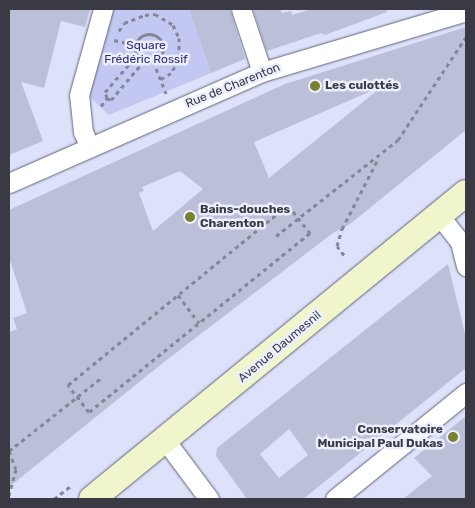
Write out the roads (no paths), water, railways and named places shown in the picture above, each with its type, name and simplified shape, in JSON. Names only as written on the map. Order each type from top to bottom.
[{"type":"main road","name":"Avenue Daumesnil","points":[[92,499],[466,193]]},
{"type":"street","points":[[90,147],[83,132],[79,95],[103,9]]},
{"type":"street","points":[[241,9],[262,72]]},
{"type":"street","name":"Rue de Charenton","points":[[9,183],[262,72],[466,11]]},
{"type":"street","points":[[438,215],[460,242],[466,266]]},
{"type":"street","points":[[335,499],[466,393]]},
{"type":"street","points":[[165,440],[209,499]]},
{"type":"place","name":"Les culottés","points":[[315,86]]},
{"type":"place","name":"Bains-douches Charenton","points":[[190,217]]},
{"type":"place","name":"Conservatoire Municipal Paul Dukas","points":[[453,437]]},
{"type":"park label","name":"Square Frédéric Rossif","points":[[146,53]]}]
